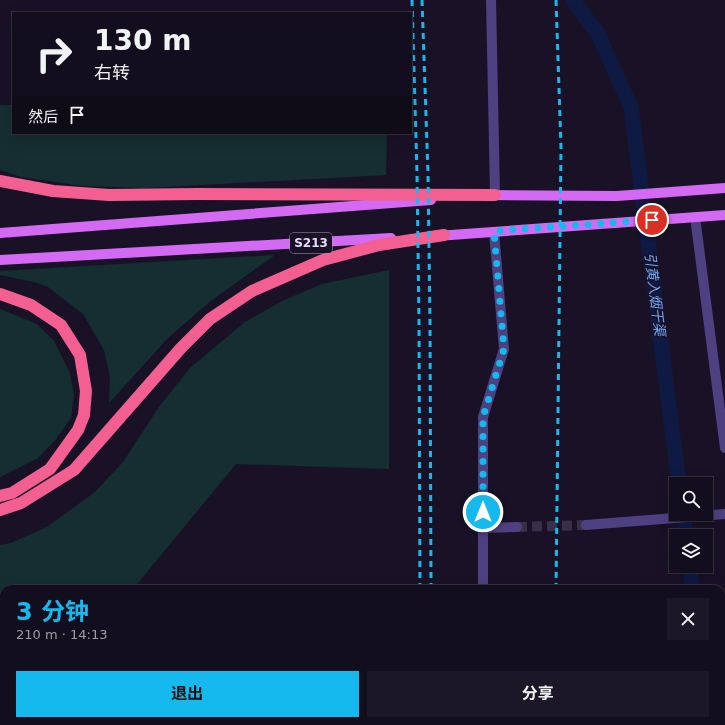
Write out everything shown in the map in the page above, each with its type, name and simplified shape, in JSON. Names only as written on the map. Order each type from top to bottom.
[{"type":"highway","points":[[0,181],[53,191],[109,195],[496,195]]},
{"type":"highway","points":[[0,510],[21,503],[74,470],[181,348],[210,319],[252,291],[322,260],[379,246],[444,235]]},
{"type":"highway","points":[[0,294],[31,305],[61,325],[80,355],[86,391],[84,415],[78,430],[50,469],[12,493],[0,496]]},
{"type":"main road","points":[[0,233],[496,195],[616,196],[725,188]]},
{"type":"main road","name":"S213","points":[[0,260],[494,232],[725,215]]},
{"type":"street","points":[[491,0],[496,195]]},
{"type":"street","points":[[695,217],[725,448]]},
{"type":"street","points":[[483,585],[483,417],[504,349],[494,232]]},
{"type":"street","points":[[586,525],[725,514]]},
{"type":"street","points":[[483,528],[517,527]]},
{"type":"green space","points":[[0,105],[12,105],[12,134],[387,134],[386,175],[146,188],[83,186],[21,177],[0,170]]},
{"type":"green space","points":[[275,255],[212,300],[169,337],[109,403],[110,376],[104,350],[83,314],[48,287],[34,282],[0,275],[0,271]]},
{"type":"green space","points":[[389,270],[389,469],[236,464],[136,585],[0,585],[0,545],[11,543],[47,527],[95,492],[123,462],[159,407],[190,368],[245,322],[282,301],[322,284]]},
{"type":"green space","points":[[0,309],[37,324],[54,341],[70,373],[74,395],[71,418],[56,439],[38,458],[0,477]]},
{"type":"waterway","name":"引黄入烟干渠","points":[[573,0],[598,34],[631,107],[678,477]]},
{"type":"waterway","name":"引黄入烟干渠","points":[[684,521],[685,529]]},
{"type":"waterway","name":"引黄入烟干渠","points":[[691,573],[692,585]]},
{"type":"tunnel","points":[[517,527],[586,525]]},
{"type":"railway","points":[[412,0],[417,174],[420,585]]},
{"type":"railway","points":[[422,0],[428,174],[431,585]]},
{"type":"railway","points":[[556,0],[561,147],[556,585]]},
{"type":"route","points":[[483,512],[483,417],[504,349],[494,232],[652,220]]}]
